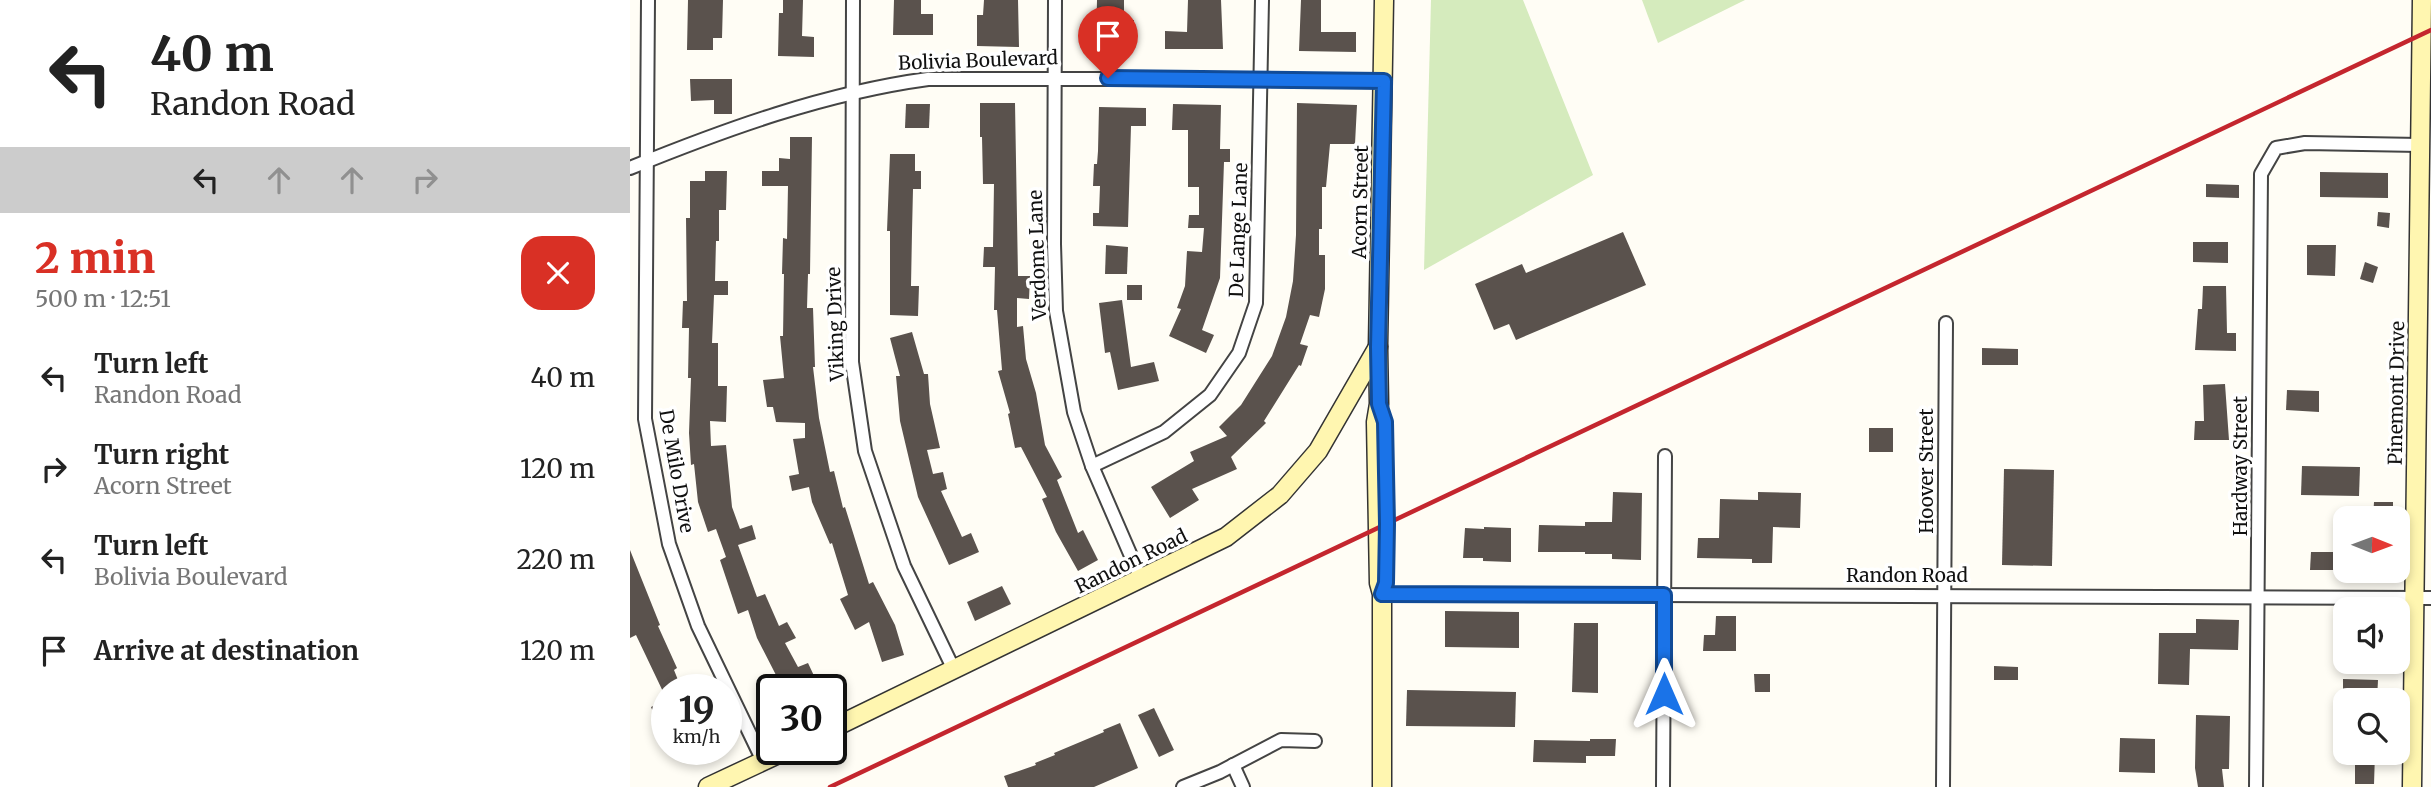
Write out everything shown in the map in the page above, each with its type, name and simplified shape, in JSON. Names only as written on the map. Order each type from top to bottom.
[{"type":"street","name":"De Milo Drive","points":[[648,0],[645,419],[667,531],[698,626],[756,746]]},
{"type":"street","name":"Viking Drive","points":[[853,0],[852,362],[865,451],[904,566],[954,670]]},
{"type":"street","name":"Verdome Lane","points":[[1055,0],[1056,311],[1074,412],[1092,466],[1141,579]]},
{"type":"street","name":"De Lange Lane","points":[[1092,466],[1164,432],[1210,395],[1238,353],[1256,303],[1262,0]]},
{"type":"street","name":"Acorn Street","points":[[1382,787],[1382,594],[1379,583],[1376,422],[1379,404],[1384,0]]},
{"type":"street","name":"Pinemont Drive","points":[[2412,787],[2422,598],[2425,145],[2422,0]]},
{"type":"street","name":"Bolivia Boulevard","points":[[630,168],[774,114],[878,86],[928,79],[1384,81]]},
{"type":"street","name":"Hardway Street","points":[[2256,787],[2261,174],[2276,148],[2305,143],[2425,145]]},
{"type":"street","name":"Hoover Street","points":[[1943,787],[1946,323]]},
{"type":"street","name":"Randon Road","points":[[847,721],[1226,537],[1280,495],[1318,451],[1378,347]]},
{"type":"street","points":[[1663,787],[1665,456]]},
{"type":"street","name":"Randon Road","points":[[1382,594],[2422,598]]},
{"type":"street","points":[[1183,787],[1281,740],[1315,741]]},
{"type":"street","points":[[708,787],[756,764]]},
{"type":"street","points":[[1233,765],[1243,787]]},
{"type":"green space","points":[[1431,0],[1523,0],[1593,175],[1424,270]]},
{"type":"green space","points":[[1642,0],[1745,0],[1658,43]]},
{"type":"building","points":[[688,0],[723,0],[722,38],[713,38],[713,50],[687,50]]},
{"type":"building","points":[[783,0],[803,0],[802,36],[814,37],[814,57],[778,56],[779,13],[783,13]]},
{"type":"building","points":[[894,0],[921,0],[921,14],[933,14],[933,35],[893,35]]},
{"type":"building","points":[[984,0],[1018,0],[1019,47],[977,46],[977,15],[983,15]]},
{"type":"building","points":[[1097,0],[1124,0],[1124,20],[1134,20],[1133,36],[1116,36],[1116,50],[1096,49]]},
{"type":"building","points":[[1188,0],[1221,0],[1223,49],[1165,49],[1165,31],[1187,32]]},
{"type":"building","points":[[1301,0],[1321,0],[1321,32],[1356,32],[1356,52],[1299,51]]},
{"type":"building","points":[[690,79],[732,79],[732,114],[714,114],[714,100],[691,101]]},
{"type":"building","points":[[980,103],[1015,103],[1018,276],[1030,276],[1029,299],[1017,298],[1017,327],[1023,326],[1026,359],[1036,393],[1045,445],[1062,477],[1057,480],[1078,533],[1083,530],[1098,560],[1078,571],[1056,532],[1042,499],[1047,497],[1021,447],[1015,448],[1008,414],[1010,413],[998,371],[1002,370],[997,310],[994,310],[995,267],[983,267],[984,247],[993,247],[994,184],[983,184]]},
{"type":"building","points":[[1297,103],[1357,105],[1355,144],[1330,144],[1326,187],[1322,187],[1319,255],[1325,255],[1325,289],[1319,317],[1310,315],[1300,344],[1308,346],[1301,366],[1299,365],[1264,421],[1266,423],[1231,457],[1237,469],[1192,489],[1199,500],[1170,518],[1151,487],[1194,461],[1190,452],[1227,436],[1219,427],[1241,405],[1272,356],[1286,317],[1293,281],[1296,235]]},
{"type":"building","points":[[906,104],[930,104],[929,128],[905,128]]},
{"type":"building","points":[[1173,104],[1221,105],[1220,149],[1230,149],[1230,162],[1224,162],[1220,278],[1202,330],[1214,335],[1206,353],[1169,336],[1181,309],[1177,308],[1185,286],[1187,251],[1202,252],[1204,228],[1188,228],[1189,215],[1199,215],[1199,187],[1188,187],[1188,130],[1172,130]]},
{"type":"building","points":[[1099,107],[1146,108],[1146,126],[1131,126],[1128,227],[1093,226],[1093,213],[1099,213],[1100,186],[1093,186],[1094,164],[1097,164],[1098,151]]},
{"type":"building","points":[[790,137],[812,137],[807,308],[813,308],[813,367],[819,418],[830,472],[834,471],[843,508],[845,507],[869,584],[873,582],[895,625],[904,655],[882,662],[869,622],[855,630],[840,599],[848,595],[832,543],[830,544],[812,502],[809,487],[792,491],[789,476],[799,474],[793,439],[805,438],[805,423],[776,422],[773,407],[767,407],[763,380],[784,378],[780,336],[783,336],[783,238],[787,239],[788,186],[762,186],[762,171],[779,171],[779,158],[790,159]]},
{"type":"building","points":[[890,154],[915,154],[915,171],[921,171],[921,189],[913,189],[912,232],[911,286],[919,286],[918,316],[890,315],[890,231],[887,231]]},
{"type":"building","points":[[705,171],[727,171],[726,210],[719,210],[715,281],[728,281],[728,295],[714,295],[712,343],[718,343],[718,386],[727,386],[726,422],[710,421],[711,446],[726,445],[732,507],[740,529],[752,525],[756,539],[738,545],[757,597],[765,594],[779,626],[787,622],[796,638],[785,643],[798,667],[808,663],[813,674],[775,674],[757,638],[748,610],[738,614],[720,560],[726,557],[716,529],[708,532],[698,502],[694,464],[691,465],[689,433],[689,328],[682,328],[683,301],[687,301],[686,218],[690,218],[690,181],[705,181]]},
{"type":"building","points":[[2320,172],[2388,173],[2388,198],[2320,197]]},
{"type":"building","points":[[2206,184],[2239,185],[2239,198],[2206,197]]},
{"type":"building","points":[[2378,212],[2390,213],[2389,228],[2377,226]]},
{"type":"building","points":[[1623,232],[1646,285],[1516,340],[1509,324],[1494,330],[1475,284],[1522,264],[1526,273]]},
{"type":"building","points":[[2193,242],[2228,242],[2228,263],[2193,262]]},
{"type":"building","points":[[1106,245],[1128,247],[1127,274],[1105,274]]},
{"type":"building","points":[[2307,245],[2336,245],[2335,276],[2307,275]]},
{"type":"building","points":[[2365,262],[2378,267],[2373,283],[2360,279]]},
{"type":"building","points":[[1127,285],[1142,285],[1142,300],[1127,300]]},
{"type":"building","points":[[2203,286],[2226,286],[2227,333],[2236,333],[2236,351],[2195,350],[2198,309],[2202,309]]},
{"type":"building","points":[[1122,300],[1131,367],[1154,362],[1159,381],[1118,390],[1110,352],[1105,353],[1099,303]]},
{"type":"building","points":[[912,332],[924,374],[928,374],[930,404],[940,448],[927,450],[933,474],[943,472],[947,489],[941,491],[962,537],[971,533],[979,552],[949,565],[918,497],[900,421],[896,376],[900,376],[890,338]]},
{"type":"building","points":[[1982,348],[2018,349],[2018,365],[1982,365]]},
{"type":"building","points":[[2225,384],[2229,440],[2194,440],[2195,421],[2204,421],[2203,385]]},
{"type":"building","points":[[2287,390],[2319,391],[2319,412],[2286,410]]},
{"type":"building","points":[[1869,428],[1893,428],[1893,452],[1869,452]]},
{"type":"building","points":[[2302,466],[2360,467],[2359,496],[2301,495]]},
{"type":"building","points":[[2004,469],[2054,470],[2052,566],[2002,565]]},
{"type":"building","points":[[1613,492],[1642,493],[1641,560],[1612,559],[1612,554],[1538,552],[1539,525],[1585,526],[1585,522],[1612,522]]},
{"type":"building","points":[[1758,492],[1801,493],[1800,528],[1773,527],[1772,563],[1752,563],[1752,559],[1697,558],[1698,538],[1719,538],[1720,499],[1758,500]]},
{"type":"building","points":[[2374,502],[2393,502],[2393,506],[2374,506]]},
{"type":"building","points":[[1465,528],[1511,528],[1511,562],[1463,558]]},
{"type":"building","points":[[630,550],[660,625],[658,626],[677,668],[674,670],[676,674],[655,674],[636,635],[630,638]]},
{"type":"building","points":[[2311,552],[2333,552],[2333,570],[2310,570]]},
{"type":"building","points":[[1002,586],[1011,604],[975,621],[967,602]]},
{"type":"building","points":[[1445,611],[1519,612],[1519,648],[1445,647]]},
{"type":"building","points":[[1716,616],[1736,616],[1736,651],[1703,651],[1704,635],[1715,635]]},
{"type":"building","points":[[2196,619],[2239,620],[2238,650],[2190,649],[2189,685],[2158,684],[2159,633],[2196,633]]},
{"type":"building","points":[[1574,623],[1598,623],[1598,693],[1572,692]]},
{"type":"building","points":[[1994,666],[2018,667],[2018,680],[1994,680]]},
{"type":"building","points":[[1754,674],[1770,674],[1770,692],[1755,692]]},
{"type":"building","points":[[2343,679],[2378,680],[2378,688],[2343,688]]},
{"type":"building","points":[[1407,690],[1516,692],[1515,727],[1406,726]]},
{"type":"building","points":[[1154,708],[1174,750],[1159,757],[1138,715]]},
{"type":"building","points":[[2196,715],[2230,716],[2229,769],[2222,769],[2224,787],[2198,787],[2195,768]]},
{"type":"building","points":[[1120,723],[1138,768],[1094,787],[1008,787],[1004,776],[1036,765],[1035,763],[1055,755],[1054,753]]},
{"type":"building","points":[[2120,738],[2155,739],[2155,773],[2119,772]]},
{"type":"building","points":[[1616,739],[1615,756],[1586,756],[1586,763],[1533,762],[1534,740]]},
{"type":"building","points":[[2355,765],[2375,765],[2374,784],[2355,784]]},
{"type":"railway","points":[[830,787],[2431,30]]},
{"type":"route","points":[[1108,78],[1384,81],[1378,347],[1379,404],[1385,422],[1387,524],[1386,583],[1382,594],[1664,595],[1664,694]]}]
